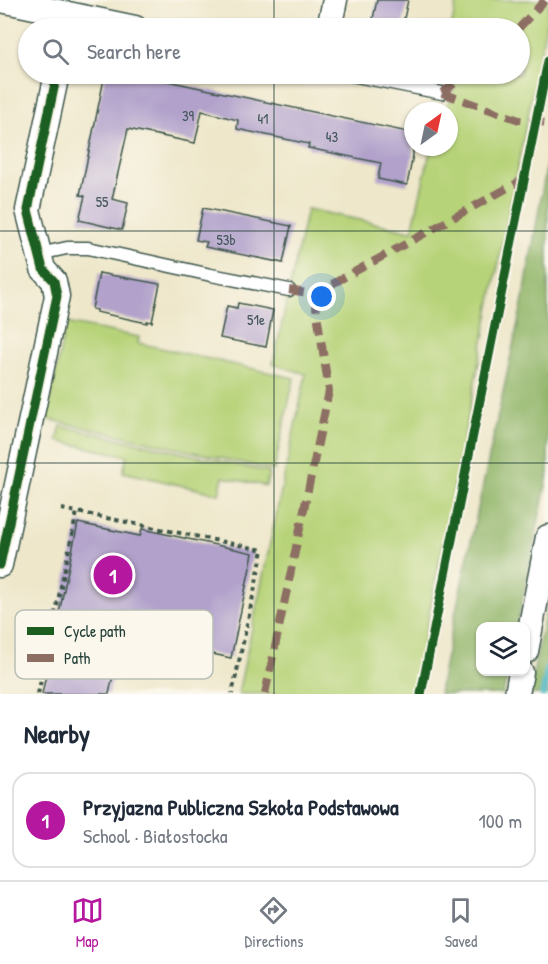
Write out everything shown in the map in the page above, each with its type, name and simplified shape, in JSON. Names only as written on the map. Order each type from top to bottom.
[{"type":"street","points":[[1,0],[88,18]]},
{"type":"street","points":[[331,18],[335,0]]},
{"type":"street","points":[[0,565],[57,296],[54,281],[43,269],[28,210],[55,84]]},
{"type":"street","points":[[530,626],[548,537]]},
{"type":"street","points":[[517,694],[520,676]]},
{"type":"lane","points":[[397,84],[442,93]]},
{"type":"lane","points":[[39,254],[66,248],[88,248],[289,290]]},
{"type":"path","points":[[61,509],[263,550],[232,694]]},
{"type":"path","points":[[56,610],[77,512]]},
{"type":"path","points":[[38,694],[41,679]]},
{"type":"green space","points":[[457,0],[548,0],[548,14],[413,694],[238,694],[306,374],[273,364],[307,209],[412,231],[429,156],[458,156],[458,102],[449,102],[455,85],[453,84],[530,84],[530,18],[453,18]]},
{"type":"green space","points":[[548,157],[548,475],[518,622],[476,622],[476,676],[507,676],[503,694],[439,694],[442,675],[524,295]]},
{"type":"green space","points":[[66,323],[139,337],[138,343],[294,378],[274,470],[46,419]]},
{"type":"green space","points":[[61,426],[269,472],[266,486],[223,477],[219,494],[123,472],[127,456],[57,441]]},
{"type":"green space","points":[[548,598],[548,694],[529,694]]},
{"type":"building","points":[[377,0],[408,0],[404,18],[373,18]]},
{"type":"building","points":[[103,84],[181,84],[404,131],[404,156],[413,156],[407,185],[378,179],[381,163],[308,148],[309,144],[237,129],[238,120],[202,111],[195,143],[128,129],[112,199],[128,203],[122,230],[79,220],[85,196],[80,195]]},
{"type":"building","points":[[203,208],[291,226],[283,263],[205,247],[207,242],[196,240]]},
{"type":"building","points":[[99,273],[160,284],[152,322],[147,321],[147,323],[96,312],[97,310],[92,309]]},
{"type":"building","points":[[238,303],[273,310],[266,347],[220,338],[227,306],[237,308]]},
{"type":"building","points":[[78,523],[140,536],[142,529],[253,553],[231,658],[213,654],[213,610],[60,610]]},
{"type":"building","points":[[45,679],[112,679],[109,694],[42,694]]},
{"type":"waterway","points":[[543,694],[548,667]]},
{"type":"marked path","points":[[528,18],[545,0]]},
{"type":"marked path","points":[[442,93],[454,84]]},
{"type":"marked path","points":[[442,93],[519,120],[548,123]]},
{"type":"marked path","points":[[289,290],[314,294],[524,179]]},
{"type":"marked path","points":[[265,694],[329,391],[314,294]]},
{"type":"cycle path","points":[[421,694],[548,61]]},
{"type":"cycle path","points":[[0,565],[57,296],[54,281],[43,269],[28,210],[55,84]]},
{"type":"place","name":"Przyjazna Publiczna Szkoła Podstawowa","points":[[113,575]]}]
